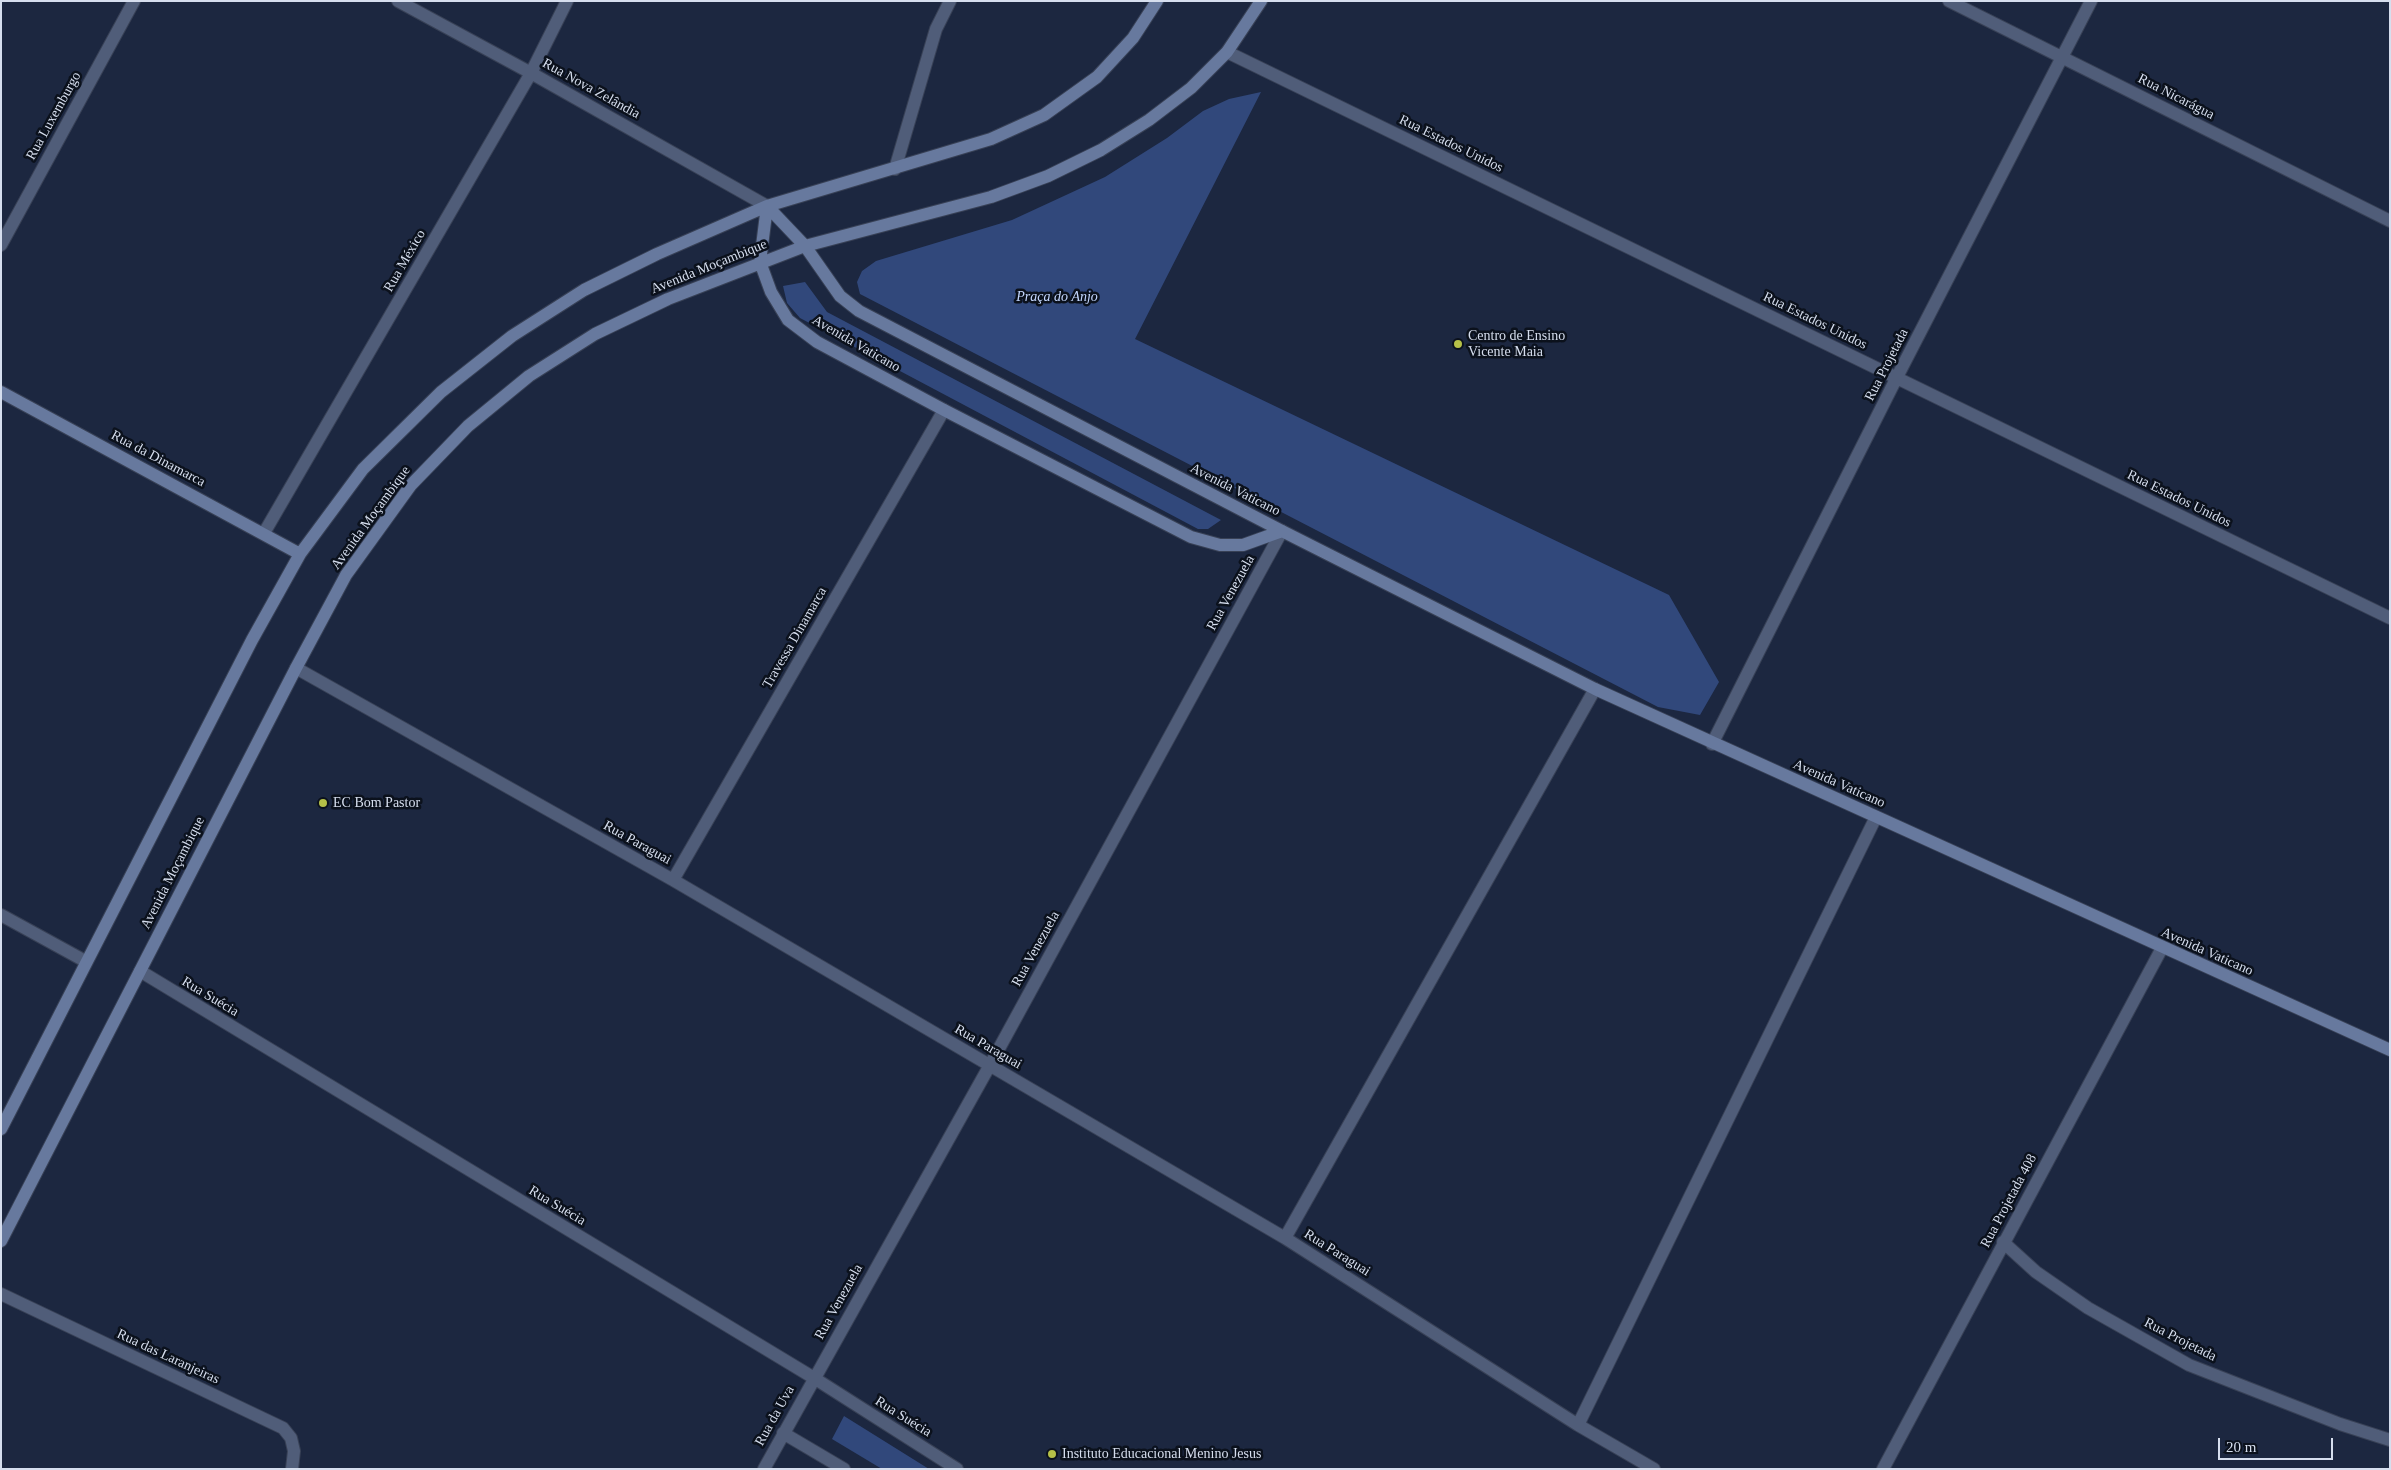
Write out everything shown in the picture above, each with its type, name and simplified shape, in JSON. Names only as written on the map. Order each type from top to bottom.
[{"type":"main road","points":[[1,1129],[252,640],[300,554],[363,470],[441,392],[512,336],[584,290],[657,254],[767,206],[896,169],[991,139],[1044,115],[1097,77],[1133,38],[1157,1]]},
{"type":"main road","name":"Avenida Moçambique","points":[[1,1241],[296,668],[346,576],[405,492],[468,426],[528,376],[595,334],[668,299],[805,246],[991,197],[1048,176],[1101,150],[1149,120],[1191,88],[1227,52],[1261,1]]},
{"type":"main road","name":"Avenida Vaticano","points":[[767,206],[805,246],[840,296],[859,311],[1282,531],[1595,689],[1712,744],[2390,1050]]},
{"type":"main road","name":"Avenida Vaticano","points":[[767,206],[760,262],[771,292],[788,320],[817,342],[944,410],[1191,537],[1220,545],[1243,546],[1282,531]]},
{"type":"main road","name":"Rua da Dinamarca","points":[[1,392],[300,554]]},
{"type":"street","name":"Rua Luxemburgo","points":[[1,245],[134,1]]},
{"type":"street","name":"Rua Nova Zelândia","points":[[398,1],[531,73],[767,206]]},
{"type":"street","name":"Rua México","points":[[264,534],[531,73],[567,1]]},
{"type":"street","points":[[896,169],[936,29],[950,1]]},
{"type":"street","name":"Rua Nicarágua","points":[[1949,1],[2390,221]]},
{"type":"street","name":"Rua Projetada","points":[[1712,744],[1897,377],[2091,1]]},
{"type":"street","name":"Rua Estados Unidos","points":[[1227,52],[2390,618]]},
{"type":"street","name":"Travessa Dinamarca","points":[[673,880],[944,410]]},
{"type":"street","name":"Rua Venezuela","points":[[814,1378],[990,1065],[1282,531]]},
{"type":"street","name":"Rua Paraguai","points":[[296,668],[673,880],[1284,1238],[1578,1425],[1654,1469]]},
{"type":"street","points":[[1284,1238],[1595,689]]},
{"type":"street","points":[[1578,1425],[1876,817]]},
{"type":"street","points":[[1,916],[86,961]]},
{"type":"street","name":"Rua Projetada 408","points":[[1883,1469],[2162,948]]},
{"type":"street","name":"Rua Suécia","points":[[140,972],[814,1378],[957,1469]]},
{"type":"street","name":"Rua Projetada","points":[[2004,1242],[2036,1272],[2088,1308],[2189,1365],[2340,1424],[2390,1440]]},
{"type":"street","name":"Rua das Laranjeiras","points":[[1,1294],[283,1428],[291,1438],[294,1451],[292,1469]]},
{"type":"street","name":"Rua da Uva","points":[[764,1469],[814,1378]]},
{"type":"street","points":[[783,1433],[844,1469]]},
{"type":"green space","name":"Praça do Anjo","points":[[1261,92],[1135,339],[1669,595],[1719,682],[1700,715],[1658,707],[860,294],[857,282],[862,271],[876,261],[1012,220],[1105,177],[1167,138],[1203,111],[1229,99]]},
{"type":"green space","points":[[805,282],[827,312],[1221,520],[1208,529],[1198,529],[800,318],[787,303],[783,286]]},
{"type":"green space","points":[[844,1416],[929,1469],[882,1469],[832,1439]]},
{"type":"place","name":"Centro de Ensino Vicente Maia","points":[[1458,344]]},
{"type":"place","name":"EC Bom Pastor","points":[[323,803]]},
{"type":"place","name":"Instituto Educacional Menino Jesus","points":[[1052,1454]]}]
